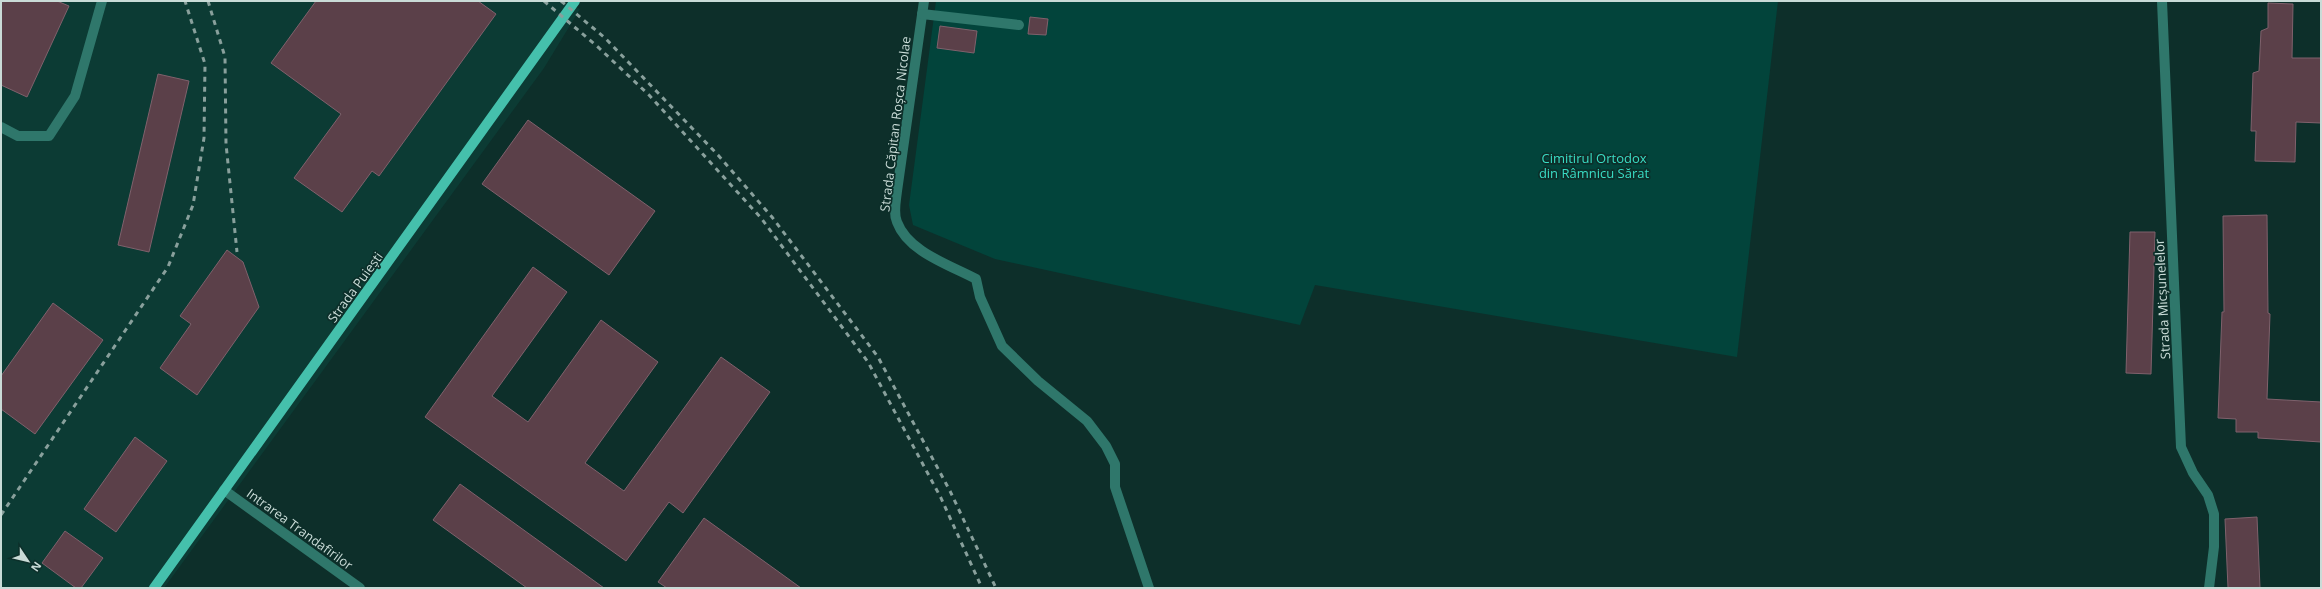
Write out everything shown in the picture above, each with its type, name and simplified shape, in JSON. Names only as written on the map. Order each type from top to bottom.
[{"type":"main road","name":"Strada Puiești","points":[[154,588],[497,113],[575,1]]},
{"type":"street","points":[[1,127],[18,136],[49,136],[75,96],[102,1]]},
{"type":"street","name":"Strada Căpitan Roșca Nicolae","points":[[924,1],[897,191],[896,221],[907,240],[923,251],[976,279],[980,297],[1002,346],[1038,381],[1087,421],[1106,446],[1115,464],[1115,488],[1149,588]]},
{"type":"street","name":"Strada Micșunelelor","points":[[2162,1],[2181,447],[2193,473],[2208,495],[2214,514],[2214,547],[2209,588]]},
{"type":"street","points":[[922,14],[1019,25]]},
{"type":"street","name":"Intrarea Trandafirilor","points":[[224,490],[360,588]]},
{"type":"shaded area","points":[[1,1],[564,1],[580,9],[544,68],[164,588],[1,588]]},
{"type":"green space","name":"Cimitirul Ortodox din Râmnicu Sărat","points":[[936,1],[1778,1],[1737,357],[1315,285],[1300,325],[995,259],[913,225],[909,205]]},
{"type":"building","points":[[1,1],[57,1],[69,6],[27,97],[1,85]]},
{"type":"building","points":[[316,1],[478,1],[496,14],[379,176],[372,171],[342,212],[294,178],[341,114],[271,63]]},
{"type":"building","points":[[2268,3],[2293,4],[2292,58],[2321,58],[2321,123],[2296,122],[2295,162],[2255,161],[2256,131],[2251,131],[2253,73],[2259,71],[2261,31],[2268,28]]},
{"type":"building","points":[[1030,17],[1048,19],[1046,35],[1028,34]]},
{"type":"building","points":[[940,26],[977,31],[974,53],[937,48]]},
{"type":"building","points":[[158,74],[189,81],[149,252],[118,245]]},
{"type":"building","points":[[528,120],[655,211],[609,275],[482,184]]},
{"type":"building","points":[[2267,215],[2268,313],[2270,314],[2267,399],[2321,402],[2321,442],[2258,438],[2258,432],[2236,432],[2236,419],[2218,418],[2222,312],[2224,312],[2223,216]]},
{"type":"building","points":[[2130,232],[2155,232],[2151,374],[2126,373]]},
{"type":"building","points":[[227,250],[243,262],[259,307],[197,395],[160,368],[191,324],[180,316]]},
{"type":"building","points":[[533,267],[567,292],[492,396],[528,422],[601,320],[658,362],[585,463],[624,491],[721,357],[770,392],[683,513],[669,502],[626,561],[425,417]]},
{"type":"building","points":[[53,303],[103,340],[35,434],[1,409],[1,376]]},
{"type":"building","points":[[135,437],[167,461],[116,532],[84,509]]},
{"type":"building","points":[[460,484],[604,588],[527,588],[433,520]]},
{"type":"building","points":[[2257,517],[2260,588],[2228,588],[2225,519]]},
{"type":"building","points":[[704,518],[801,588],[667,588],[658,582]]},
{"type":"building","points":[[65,531],[103,558],[81,588],[76,588],[42,563]]},
{"type":"railway","points":[[1,515],[168,267],[193,205],[204,138],[205,64],[185,1]]},
{"type":"railway","points":[[208,1],[225,57],[226,144],[237,252]]},
{"type":"railway","points":[[544,1],[599,48],[649,95],[761,218],[868,362],[941,498],[982,588]]},
{"type":"railway","points":[[561,1],[605,38],[718,155],[772,217],[878,357],[950,491],[996,588]]}]
